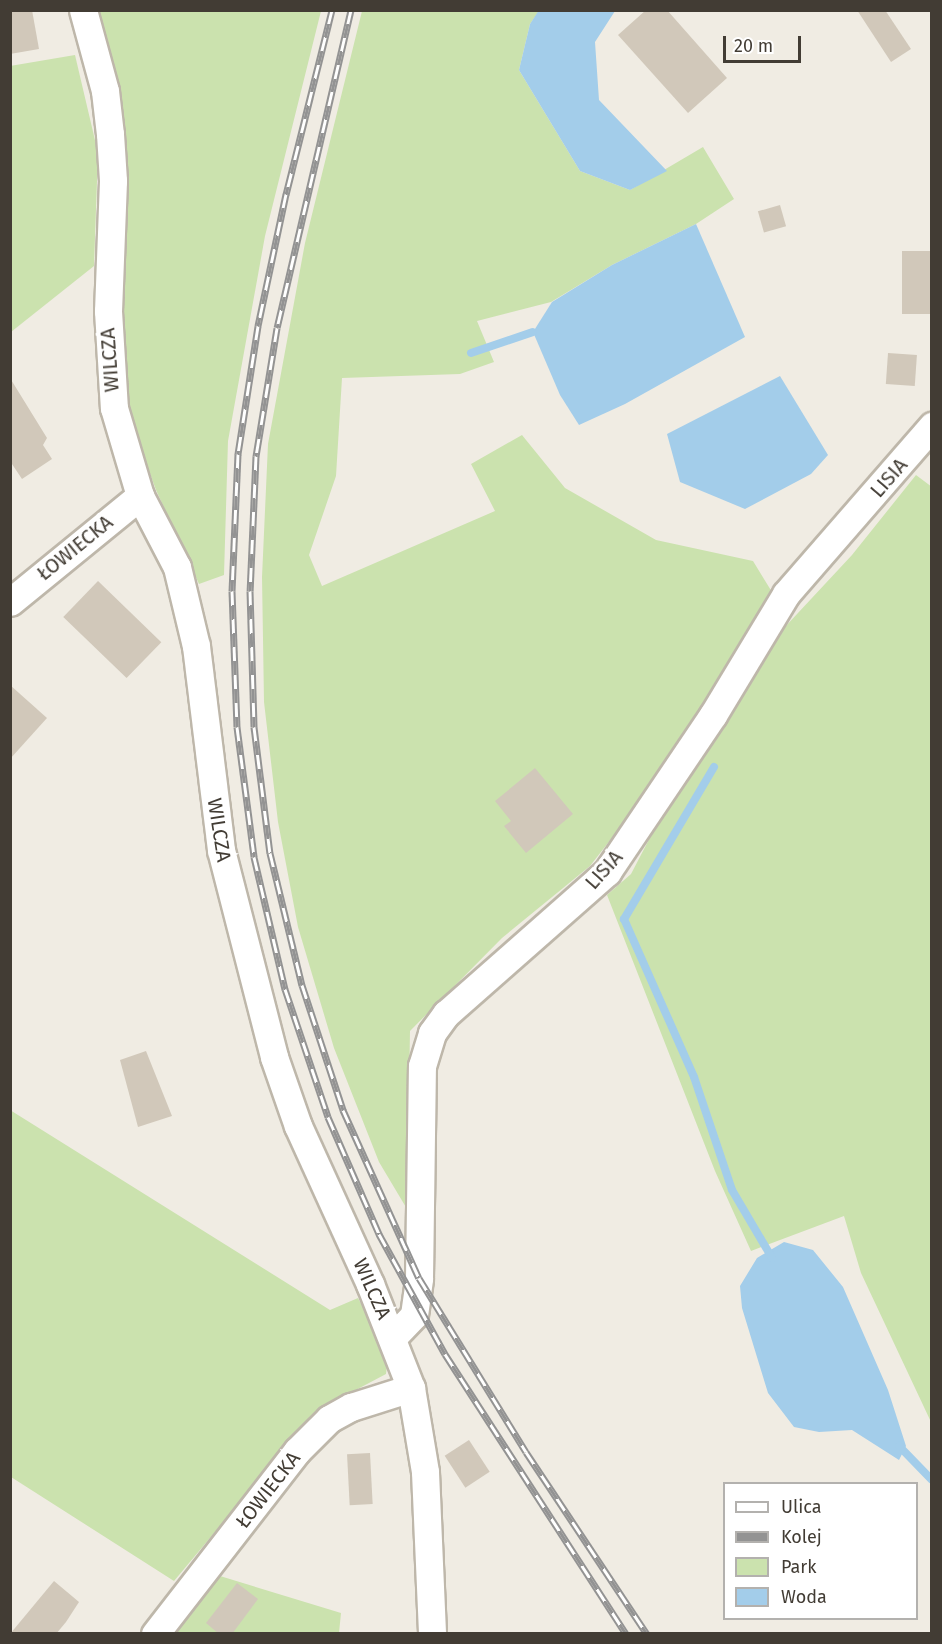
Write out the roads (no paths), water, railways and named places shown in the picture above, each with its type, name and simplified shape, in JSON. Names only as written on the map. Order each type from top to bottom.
[{"type":"street","name":"WILCZA","points":[[83,10],[105,91],[110,134],[113,181],[108,311],[114,408],[140,496],[180,578],[195,646],[221,850],[264,1025],[298,1126],[393,1336],[411,1388],[424,1473],[432,1634]]},
{"type":"street","name":"LISIA","points":[[393,1336],[407,1326],[416,1304],[422,1066],[432,1033],[446,1014],[607,872],[712,715],[786,594],[932,426]]},
{"type":"street","name":"ŁOWIECKA","points":[[10,602],[140,496]]},
{"type":"street","name":"ŁOWIECKA","points":[[155,1634],[297,1451],[329,1419],[351,1407],[411,1388]]},
{"type":"water","points":[[539,10],[615,11],[595,42],[599,100],[667,171],[630,190],[580,171],[519,70],[530,24]]},
{"type":"water","points":[[696,224],[745,337],[625,404],[579,425],[560,395],[533,332],[552,302],[612,265]]},
{"type":"water","points":[[780,376],[828,455],[811,474],[745,509],[680,482],[667,434]]},
{"type":"water","points":[[784,1242],[813,1250],[843,1287],[888,1390],[906,1446],[899,1460],[852,1430],[819,1432],[794,1427],[768,1393],[742,1308],[740,1286],[757,1258]]},
{"type":"waterway","points":[[471,353],[533,332]]},
{"type":"waterway","points":[[714,767],[624,919],[694,1077],[732,1190],[772,1258]]},
{"type":"waterway","points":[[899,1446],[932,1480]]},
{"type":"railway","points":[[332,10],[286,194],[258,326],[238,454],[232,591],[237,727],[254,857],[285,989],[328,1117],[379,1234],[445,1354],[626,1634]]},
{"type":"railway","points":[[351,10],[277,328],[256,456],[250,591],[254,727],[270,853],[302,985],[343,1110],[419,1278],[526,1452],[647,1634]]}]
